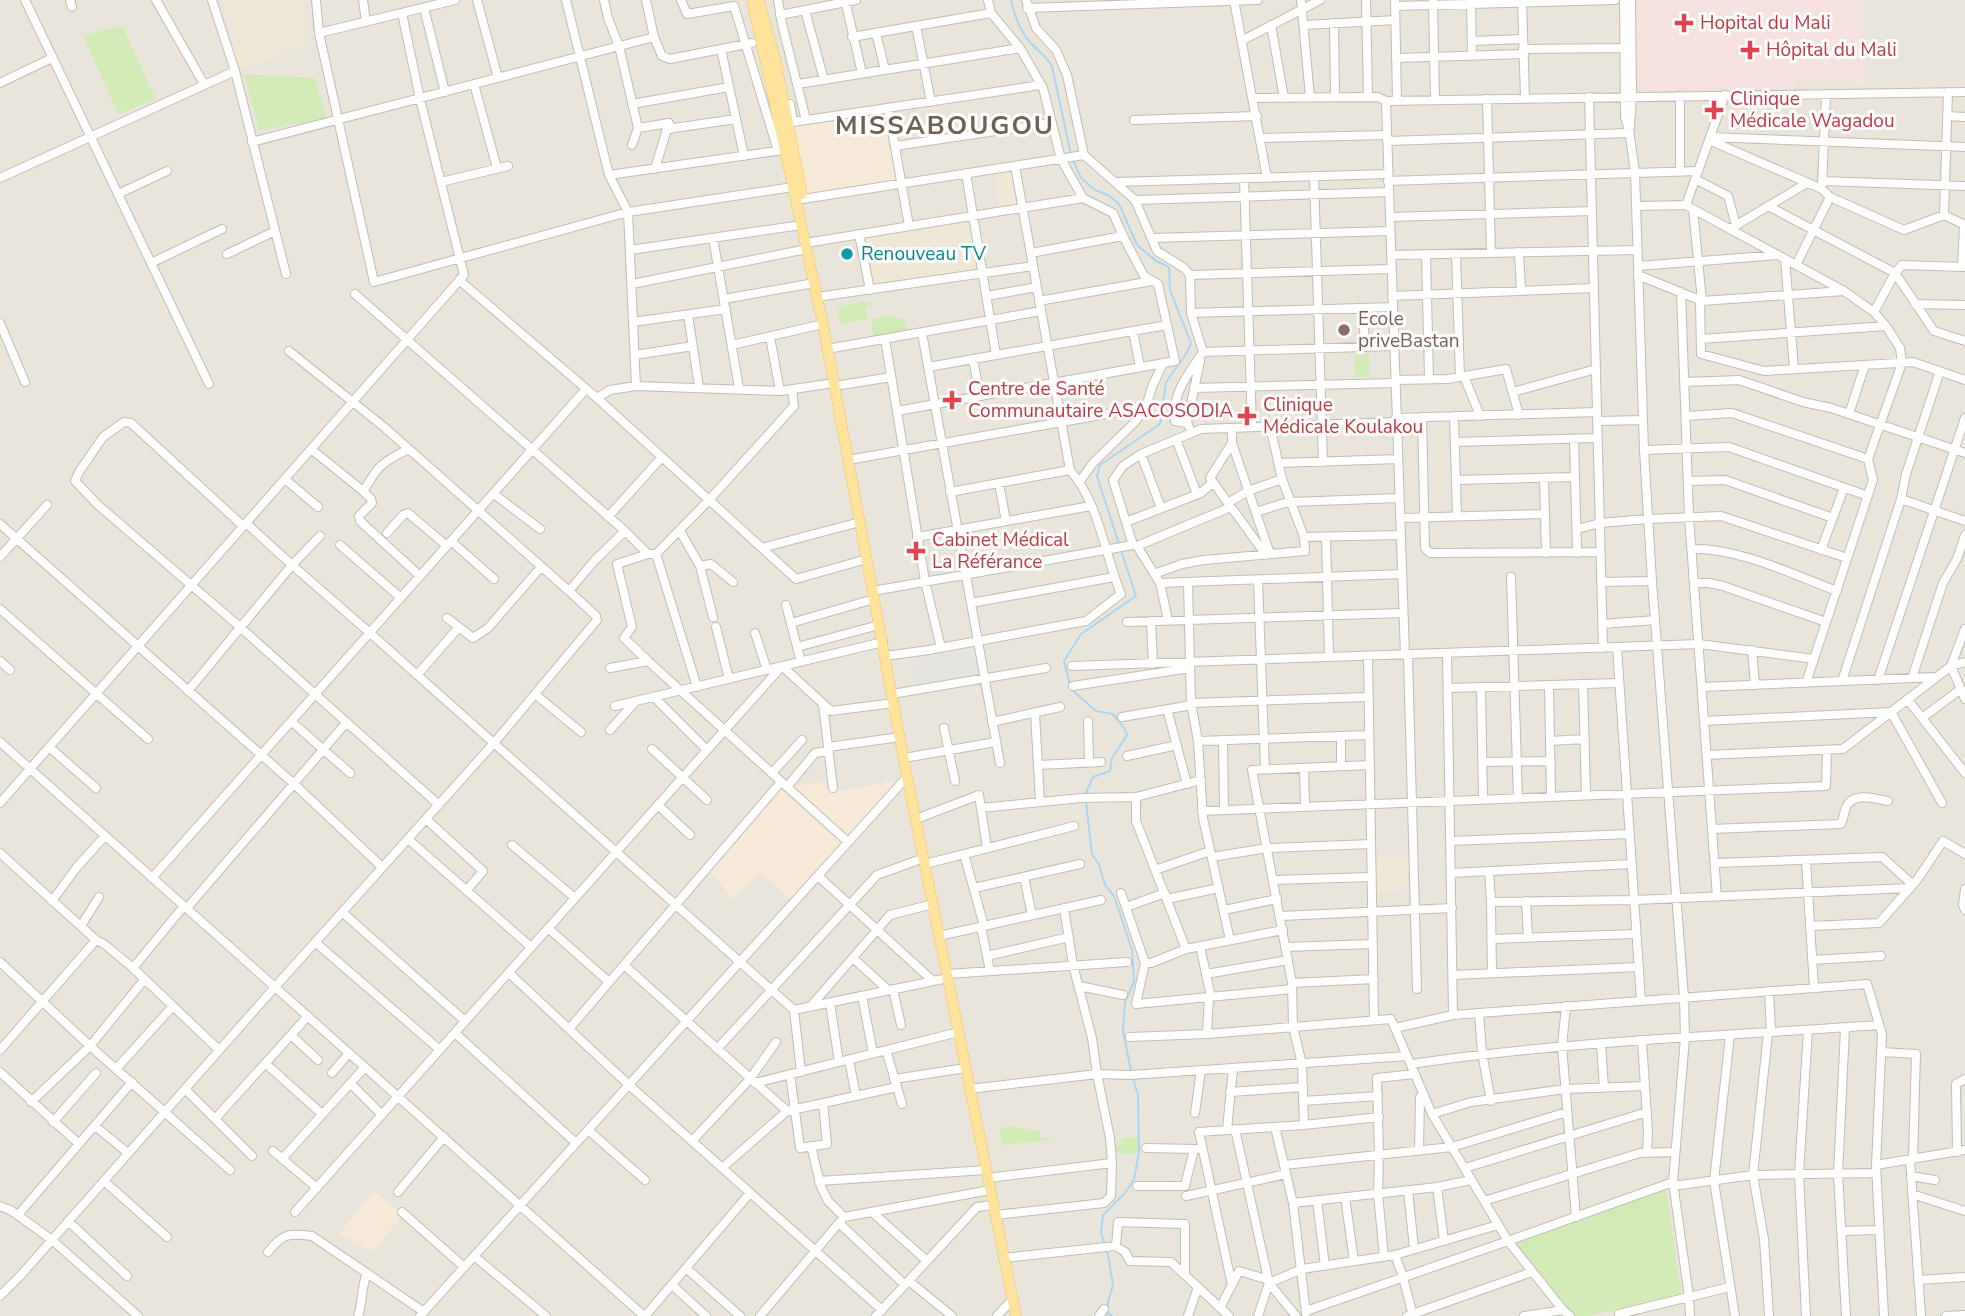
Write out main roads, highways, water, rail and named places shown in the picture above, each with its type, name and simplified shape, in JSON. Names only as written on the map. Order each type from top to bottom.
[{"type":"main road","points":[[759,0],[776,62]]},
{"type":"main road","points":[[747,1],[754,26],[752,41],[783,106],[781,150],[809,245]]},
{"type":"main road","points":[[767,3],[783,106],[803,199],[811,270],[907,777],[1016,1316]]},
{"type":"waterway","points":[[1011,0],[1023,32],[1052,66],[1071,155]]},
{"type":"waterway","points":[[1073,160],[1081,178],[1119,204],[1137,245],[1156,261],[1169,267],[1170,290],[1191,343],[1166,382],[1160,424],[1100,465],[1097,476],[1119,544]]},
{"type":"waterway","points":[[1070,685],[1064,661],[1081,634],[1136,596],[1121,550]]},
{"type":"waterway","points":[[1072,690],[1096,711],[1113,714],[1127,735],[1112,758],[1110,771],[1093,777],[1086,793]]},
{"type":"waterway","points":[[1086,802],[1092,855],[1099,864],[1105,885],[1114,896],[1132,950],[1134,982],[1125,1002],[1123,1031],[1131,1071]]},
{"type":"waterway","points":[[1105,1246],[1101,1232],[1103,1215],[1125,1193],[1134,1179],[1139,1152],[1138,1095],[1133,1079]]},
{"type":"waterway","points":[[1106,1251],[1113,1285],[1108,1302],[1108,1313],[1112,1316]]},
{"type":"place","name":"Hopital du Mali","points":[[1684,23]]},
{"type":"place","name":"Hôpital du Mali","points":[[1750,50]]},
{"type":"place","name":"Clinique Médicale Wagadou","points":[[1714,110]]},
{"type":"place","name":"Renouveau TV","points":[[847,254]]},
{"type":"place","name":"Ecole priveBastan","points":[[1344,330]]},
{"type":"place","name":"Centre de Santé Communautaire ASACOSODIA","points":[[952,400]]},
{"type":"place","name":"Clinique Médicale Koulakou","points":[[1247,416]]},
{"type":"place","name":"Cabinet Médical La Référance","points":[[916,551]]},
{"type":"district","name":"MISSABOUGOU","points":[[945,125]]}]
